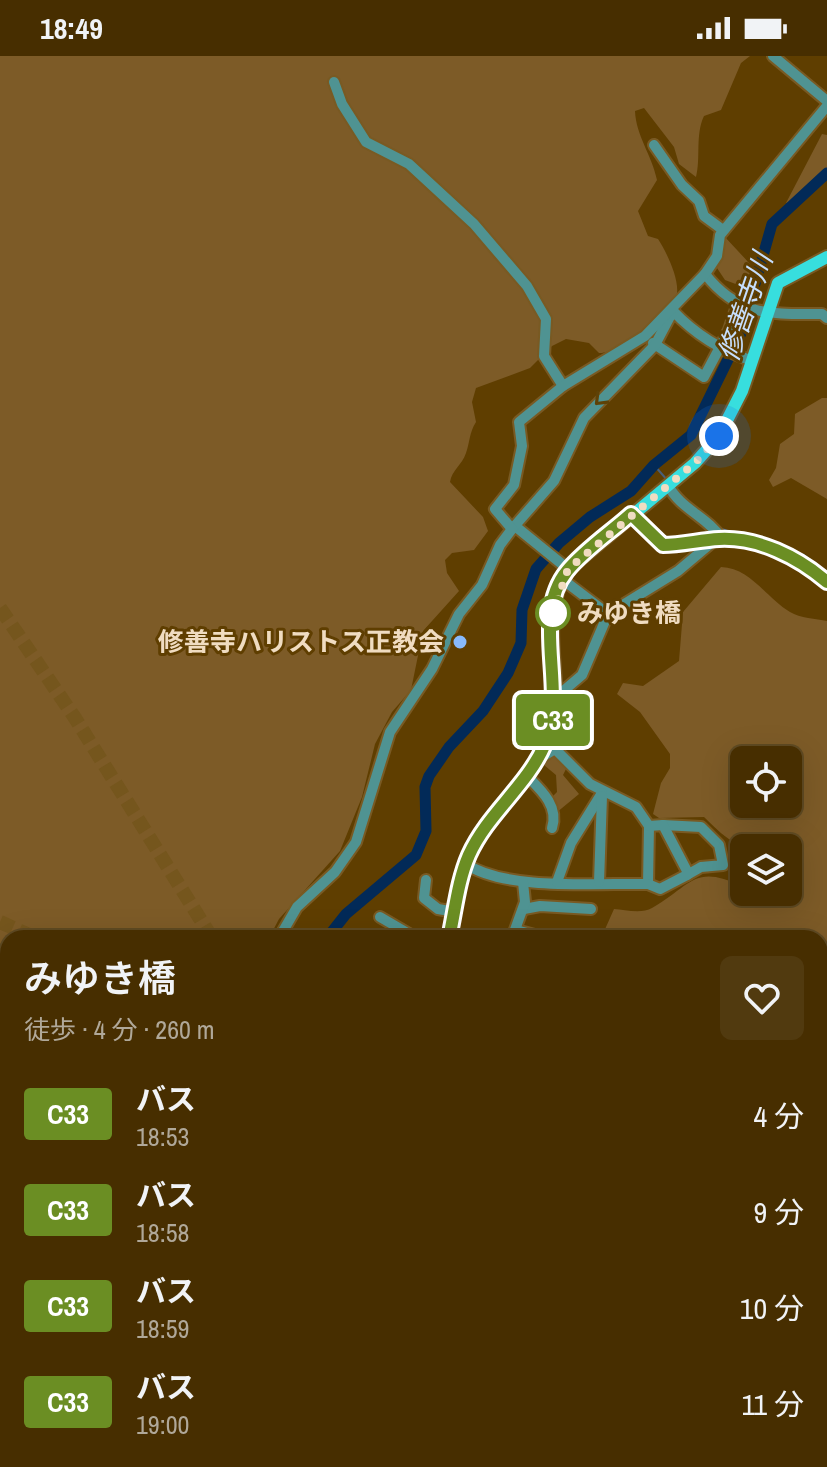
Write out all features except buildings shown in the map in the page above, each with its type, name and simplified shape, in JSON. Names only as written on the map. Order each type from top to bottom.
[{"type":"main road","points":[[452,930],[466,864],[488,823],[537,760],[552,726],[555,698],[550,630],[563,570],[695,463],[719,436],[742,391],[746,359],[778,283],[827,257]]},
{"type":"street","points":[[608,614],[537,543],[495,509],[513,489],[522,446],[517,424],[563,386],[645,336],[673,311],[717,256],[723,230],[827,104],[773,56]]},
{"type":"street","points":[[334,82],[346,111],[366,142],[409,164],[474,224],[527,286],[546,319],[544,356],[563,386]]},
{"type":"street","points":[[654,145],[682,185],[699,201],[704,216],[723,230]]},
{"type":"street","points":[[705,274],[722,295],[764,313],[822,314],[827,318]]},
{"type":"street","points":[[645,336],[704,377],[724,351],[743,304]]},
{"type":"street","points":[[284,930],[297,907],[335,872],[356,842],[385,745],[396,719],[432,669],[459,614],[482,585],[500,545],[554,481],[584,418],[655,345],[673,311]]},
{"type":"street","points":[[673,311],[687,326],[724,351],[746,359]]},
{"type":"street","points":[[668,485],[678,500],[711,525],[719,539]]},
{"type":"street","points":[[631,514],[663,545],[719,539],[797,558],[827,581]]},
{"type":"street","points":[[555,698],[582,675],[608,614],[678,571],[719,539]]},
{"type":"street","points":[[537,760],[555,749],[602,793],[636,807],[649,826],[648,884]]},
{"type":"street","points":[[527,776],[548,800],[554,820],[552,828]]},
{"type":"street","points":[[557,882],[571,843],[602,793]]},
{"type":"street","points":[[599,882],[602,793]]},
{"type":"street","points":[[663,825],[686,867],[687,875]]},
{"type":"street","points":[[466,864],[485,875],[523,882],[648,884],[660,889],[701,867],[723,865],[719,845],[701,827],[649,826]]},
{"type":"street","points":[[426,880],[424,898],[456,919]]},
{"type":"street","points":[[516,930],[524,909],[523,882]]},
{"type":"street","points":[[524,909],[540,906],[591,909]]},
{"type":"street","points":[[380,917],[402,930]]},
{"type":"shaded area","points":[[0,56],[750,56],[741,63],[721,110],[704,116],[696,177],[679,164],[674,147],[644,108],[635,111],[638,129],[657,180],[638,211],[648,236],[658,239],[665,250],[677,287],[677,293],[666,310],[630,340],[607,352],[599,353],[589,343],[566,339],[552,346],[530,368],[476,388],[472,402],[476,422],[464,457],[450,482],[483,517],[488,531],[474,550],[452,553],[445,560],[447,573],[459,591],[423,631],[411,690],[392,712],[375,744],[362,797],[340,851],[279,919],[273,930],[0,930]]},
{"type":"shaded area","points":[[822,134],[827,135],[827,169],[791,202],[786,203]]},
{"type":"shaded area","points":[[724,236],[751,265],[745,301],[739,299],[741,286],[725,280],[715,265]]},
{"type":"shaded area","points":[[827,398],[827,499],[791,478],[773,487],[769,480],[776,468],[780,444],[794,434],[795,414]]},
{"type":"shaded area","points":[[721,567],[741,572],[790,612],[827,621],[827,930],[605,930],[614,909],[648,910],[686,884],[704,877],[730,881],[730,906],[802,906],[802,834],[730,834],[730,840],[704,817],[659,818],[653,814],[661,783],[670,768],[670,754],[640,712],[617,694],[623,683],[643,686],[679,661],[683,612]]},
{"type":"shaded area","points":[[548,755],[554,755],[568,765],[563,775],[579,794],[556,813],[551,798],[557,792],[556,775],[544,765]]},
{"type":"waterway","name":"修善寺川","points":[[333,930],[346,914],[416,855],[426,831],[425,787],[429,776],[449,747],[483,711],[508,673],[521,643],[522,610],[536,569],[559,543],[590,517],[631,491],[654,465],[691,435],[741,333],[772,224],[827,173]]},
{"type":"waterway","points":[[654,465],[668,481]]},
{"type":"waterway","points":[[719,528],[736,534]]},
{"type":"waterway","points":[[792,552],[804,555],[827,574]]},
{"type":"tunnel","points":[[0,608],[75,718],[207,930]]},
{"type":"tunnel","points":[[0,922],[18,930]]},
{"type":"bus line","name":"C33","points":[[451,930],[469,856],[499,808],[531,771],[552,726],[555,681],[551,622],[562,579],[568,569],[631,514],[653,539],[663,545],[716,539],[743,541],[797,558],[827,582]]},
{"type":"place","name":"みゆき橋","points":[[553,613]]},
{"type":"place","name":"修善寺ハリストス正教会","points":[[460,642]]},
{"type":"route","points":[[553,613],[562,579],[568,569],[695,463],[719,436]]}]
